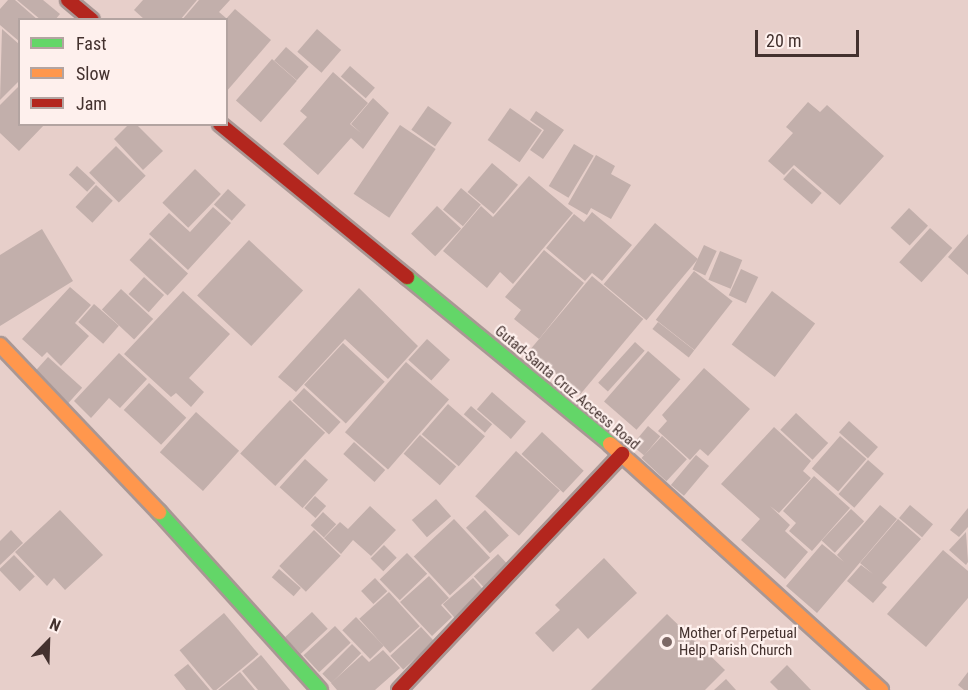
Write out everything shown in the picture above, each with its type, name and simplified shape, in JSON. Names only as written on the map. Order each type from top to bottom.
[{"type":"main road","points":[[68,0],[90,18]]},
{"type":"main road","name":"Gutad-Santa Cruz Access Road","points":[[222,126],[622,454],[881,690]]},
{"type":"main road","points":[[0,345],[202,556],[320,690]]},
{"type":"main road","points":[[399,690],[622,454]]},
{"type":"building","points":[[8,0],[15,0],[36,18],[18,18],[18,40],[0,25],[0,9]]},
{"type":"building","points":[[17,0],[43,0],[60,14],[57,18],[39,18]]},
{"type":"building","points":[[143,0],[197,0],[182,18],[143,18],[134,10]]},
{"type":"building","points":[[199,0],[230,0],[219,12],[226,18],[184,18]]},
{"type":"building","points":[[235,9],[271,40],[228,90],[228,18]]},
{"type":"building","points":[[2,29],[18,43],[18,82],[0,100]]},
{"type":"building","points":[[317,29],[341,50],[321,73],[297,52]]},
{"type":"building","points":[[286,47],[309,67],[297,80],[274,61]]},
{"type":"building","points":[[272,59],[297,81],[261,122],[236,101]]},
{"type":"building","points":[[350,66],[375,88],[366,98],[341,77]]},
{"type":"building","points":[[333,72],[368,103],[350,124],[361,133],[351,124],[373,98],[389,113],[363,149],[351,138],[318,175],[283,144],[307,117],[300,111]]},
{"type":"building","points":[[18,87],[18,126],[43,126],[19,151],[0,133],[0,105]]},
{"type":"building","points":[[808,102],[820,112],[827,105],[884,156],[840,205],[794,165],[784,175],[768,161],[793,133],[786,127]]},
{"type":"building","points":[[428,106],[452,123],[435,146],[411,130]]},
{"type":"building","points":[[510,108],[542,130],[520,162],[488,140]]},
{"type":"building","points":[[536,111],[564,130],[543,159],[530,150],[544,130],[530,120]]},
{"type":"building","points":[[400,125],[436,149],[389,218],[354,194]]},
{"type":"building","points":[[127,126],[138,126],[163,151],[143,170],[114,139]]},
{"type":"building","points":[[574,144],[594,156],[568,198],[549,186]]},
{"type":"building","points":[[116,146],[146,176],[119,203],[89,173]]},
{"type":"building","points":[[596,155],[615,166],[611,174],[631,185],[611,219],[591,208],[587,215],[568,204]]},
{"type":"building","points":[[492,163],[518,185],[494,214],[468,192]]},
{"type":"building","points":[[77,166],[95,183],[87,192],[69,175]]},
{"type":"building","points":[[793,168],[822,193],[812,204],[783,179]]},
{"type":"building","points":[[195,169],[221,194],[188,228],[162,203]]},
{"type":"building","points":[[529,176],[573,213],[513,284],[500,272],[487,288],[443,251],[481,206],[493,217]]},
{"type":"building","points":[[96,185],[113,201],[92,223],[76,207]]},
{"type":"building","points":[[461,188],[481,205],[463,226],[443,209]]},
{"type":"building","points":[[228,189],[246,205],[232,221],[214,205]]},
{"type":"building","points":[[437,206],[461,229],[435,256],[411,234]]},
{"type":"building","points":[[213,207],[231,223],[188,270],[149,234],[169,213],[190,232]]},
{"type":"building","points":[[909,208],[928,226],[910,245],[891,228]]},
{"type":"building","points":[[592,212],[632,245],[602,281],[592,273],[585,281],[546,248],[574,214],[584,222]]},
{"type":"building","points":[[655,223],[698,259],[646,320],[604,284]]},
{"type":"building","points":[[930,228],[952,248],[922,282],[899,262]]},
{"type":"building","points":[[42,229],[73,281],[0,326],[0,255]]},
{"type":"building","points":[[968,234],[968,275],[948,257]]},
{"type":"building","points":[[150,238],[188,273],[168,295],[130,260]]},
{"type":"building","points":[[249,240],[303,290],[251,346],[197,296]]},
{"type":"building","points":[[704,245],[717,251],[705,275],[693,269]]},
{"type":"building","points":[[544,250],[584,283],[539,339],[514,319],[521,310],[505,297]]},
{"type":"building","points":[[720,251],[742,260],[731,289],[708,280]]},
{"type":"building","points":[[741,269],[758,277],[746,303],[729,295]]},
{"type":"building","points":[[694,271],[733,301],[694,350],[656,320]]},
{"type":"building","points":[[592,276],[643,319],[580,394],[529,351]]},
{"type":"building","points":[[144,277],[164,295],[149,312],[129,294]]},
{"type":"building","points":[[70,287],[91,305],[75,323],[89,336],[61,366],[47,352],[42,357],[22,339]]},
{"type":"building","points":[[359,288],[418,346],[388,379],[345,339],[296,392],[278,377]]},
{"type":"building","points":[[121,289],[153,319],[134,339],[102,309]]},
{"type":"building","points":[[183,291],[230,334],[189,378],[204,392],[191,407],[176,393],[171,397],[124,354]]},
{"type":"building","points":[[772,291],[815,323],[775,377],[732,345]]},
{"type":"building","points":[[94,304],[119,326],[103,344],[78,322]]},
{"type":"building","points":[[658,322],[694,350],[689,357],[652,329]]},
{"type":"building","points":[[427,339],[450,360],[431,381],[408,360]]},
{"type":"building","points":[[635,342],[645,351],[608,392],[598,383]]},
{"type":"building","points":[[343,343],[385,382],[346,424],[304,385]]},
{"type":"building","points":[[648,351],[680,379],[636,430],[604,402]]},
{"type":"building","points":[[119,353],[147,379],[120,408],[109,398],[91,418],[74,401]]},
{"type":"building","points":[[48,357],[82,388],[66,406],[32,375]]},
{"type":"building","points":[[406,362],[449,399],[388,470],[345,432]]},
{"type":"building","points":[[704,368],[750,409],[708,456],[700,449],[690,460],[658,431],[667,421],[662,415]]},
{"type":"building","points":[[149,383],[186,418],[161,445],[124,410]]},
{"type":"building","points":[[304,388],[341,422],[329,435],[292,400]]},
{"type":"building","points":[[492,392],[526,422],[511,439],[477,409]]},
{"type":"building","points":[[290,400],[325,433],[275,486],[240,453]]},
{"type":"building","points":[[448,404],[485,436],[459,466],[422,434]]},
{"type":"building","points":[[471,406],[492,424],[485,433],[464,414]]},
{"type":"building","points":[[196,412],[239,451],[203,491],[160,452]]},
{"type":"building","points":[[796,413],[828,443],[812,460],[780,430]]},
{"type":"building","points":[[849,421],[878,447],[868,458],[839,432]]},
{"type":"building","points":[[648,426],[660,436],[644,455],[632,445]]},
{"type":"building","points":[[774,427],[811,461],[803,471],[811,478],[779,513],[770,506],[790,525],[785,531],[808,552],[785,579],[741,540],[760,519],[721,484]]},
{"type":"building","points":[[542,432],[584,471],[563,493],[522,454]]},
{"type":"building","points":[[420,435],[456,466],[440,485],[404,454]]},
{"type":"building","points":[[662,436],[687,459],[666,481],[642,458]]},
{"type":"building","points":[[840,436],[866,459],[838,491],[812,468]]},
{"type":"building","points":[[354,442],[385,470],[375,482],[343,454]]},
{"type":"building","points":[[516,451],[560,490],[519,536],[475,496]]},
{"type":"building","points":[[696,455],[709,466],[684,496],[671,485]]},
{"type":"building","points":[[305,459],[328,480],[303,508],[280,487]]},
{"type":"building","points":[[868,460],[884,474],[854,508],[838,494]]},
{"type":"building","points":[[814,476],[850,508],[812,551],[789,531],[796,523],[783,511]]},
{"type":"building","points":[[315,496],[326,506],[315,518],[304,508]]},
{"type":"building","points":[[436,499],[451,516],[427,537],[412,520]]},
{"type":"building","points":[[880,505],[897,519],[817,613],[786,586],[822,544],[844,562],[837,555]]},
{"type":"building","points":[[910,505],[933,524],[922,537],[899,518]]},
{"type":"building","points":[[370,506],[396,530],[371,556],[353,540],[341,554],[324,538],[340,522],[348,529]]},
{"type":"building","points":[[968,508],[968,527],[959,537],[950,530]]},
{"type":"building","points":[[851,509],[864,521],[835,553],[822,540]]},
{"type":"building","points":[[60,510],[103,555],[65,590],[54,578],[47,586],[15,552]]},
{"type":"building","points":[[485,510],[509,536],[490,553],[466,528]]},
{"type":"building","points":[[323,512],[336,524],[324,537],[311,525]]},
{"type":"building","points":[[454,519],[490,558],[450,595],[414,557]]},
{"type":"building","points":[[898,519],[921,539],[882,583],[887,587],[873,603],[847,581],[861,565],[873,574],[860,563]]},
{"type":"building","points":[[11,530],[23,543],[0,565],[0,541]]},
{"type":"building","points":[[314,530],[341,556],[306,592],[279,566]]},
{"type":"building","points":[[966,532],[968,562],[966,565],[949,550]]},
{"type":"building","points":[[384,545],[397,558],[383,571],[371,558]]},
{"type":"building","points":[[943,550],[968,571],[968,598],[926,647],[887,614]]},
{"type":"building","points":[[407,553],[427,574],[400,600],[380,579]]},
{"type":"building","points":[[498,554],[511,568],[487,590],[474,577]]},
{"type":"building","points":[[14,555],[35,577],[20,591],[0,571]]},
{"type":"building","points":[[604,558],[637,593],[588,639],[578,628],[553,652],[535,633],[560,610],[555,605]]},
{"type":"building","points":[[279,569],[301,588],[294,596],[272,577]]},
{"type":"building","points":[[429,576],[449,598],[441,605],[452,617],[432,636],[400,602]]},
{"type":"building","points":[[375,578],[387,591],[373,604],[361,591]]},
{"type":"building","points":[[473,578],[487,594],[457,620],[443,604]]},
{"type":"building","points":[[389,592],[420,626],[390,653],[359,619]]},
{"type":"building","points":[[312,612],[328,629],[301,654],[285,637]]},
{"type":"building","points":[[224,613],[259,654],[216,690],[213,690],[180,650]]},
{"type":"building","name":"Mother of Perpetual Help Parish Church","points":[[667,614],[725,670],[705,690],[591,690]]},
{"type":"building","points":[[356,617],[384,646],[370,659],[342,630]]},
{"type":"building","points":[[335,626],[351,643],[319,672],[304,655]]},
{"type":"building","points":[[421,627],[434,641],[403,670],[390,656]]},
{"type":"building","points":[[352,644],[361,653],[331,683],[322,674]]},
{"type":"building","points":[[383,650],[400,668],[375,690],[337,690],[331,683],[362,655],[369,662]]},
{"type":"building","points":[[261,655],[290,690],[258,690],[242,671]]},
{"type":"building","points":[[188,664],[210,690],[186,690],[174,675]]},
{"type":"building","points":[[787,665],[811,690],[778,690],[770,682]]},
{"type":"building","points":[[240,672],[255,690],[218,690]]},
{"type":"building","points":[[968,672],[968,690],[964,690],[958,685]]},
{"type":"building","points":[[726,679],[736,690],[714,690]]},
{"type":"traffic: fast","points":[[407,277],[610,444]]},
{"type":"traffic: fast","points":[[159,512],[320,690]]},
{"type":"traffic: slow","points":[[0,345],[159,512]]},
{"type":"traffic: slow","points":[[610,444],[881,690]]},
{"type":"traffic: jam","points":[[68,0],[90,18]]},
{"type":"traffic: jam","points":[[222,126],[407,277]]},
{"type":"traffic: jam","points":[[399,690],[622,454]]},
{"type":"place","name":"Mother of Perpetual Help Parish Church","points":[[667,642]]}]
